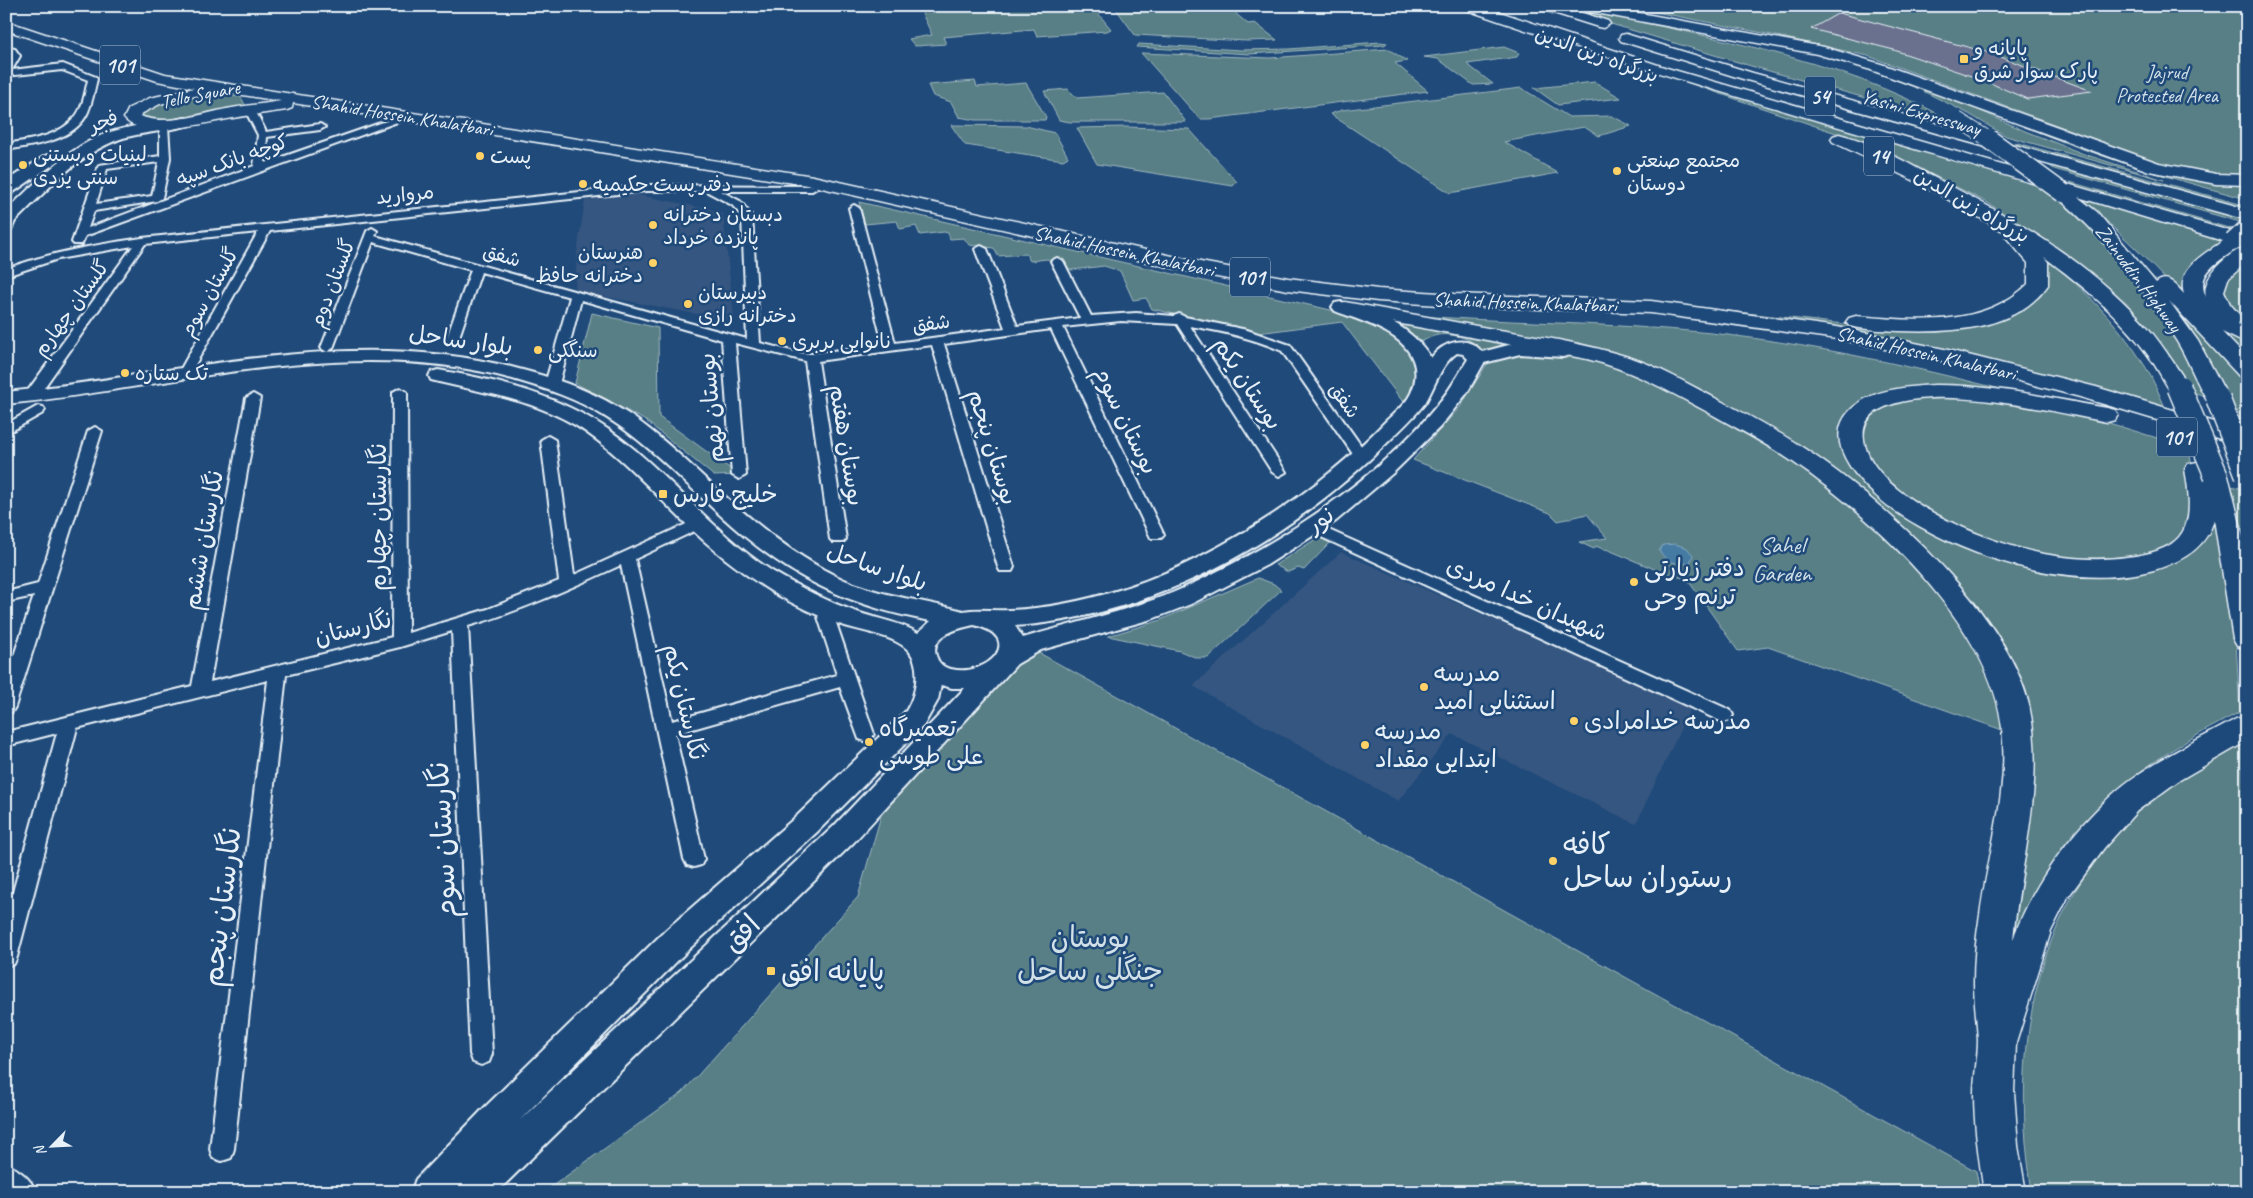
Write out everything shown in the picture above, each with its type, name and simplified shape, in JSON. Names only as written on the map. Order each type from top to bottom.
[{"type":"highway","points":[[1469,6],[1518,24],[1788,109],[2244,239]]},
{"type":"highway","name":"Yasini Expressway","points":[[1498,6],[1610,44],[2244,239]]},
{"type":"highway","points":[[1546,6],[1820,88],[2247,204]]},
{"type":"highway","points":[[1583,7],[1787,52],[1899,90]]},
{"type":"highway","points":[[1583,7],[1819,50],[1876,67],[2156,167],[2216,179],[2247,180]]},
{"type":"highway","name":"Yasini Expressway","points":[[1528,8],[1748,76],[2247,215]]},
{"type":"highway","name":"بزرگراه زین الدین","points":[[1518,24],[1594,54],[1800,124],[1866,150],[1922,176],[2048,249],[2081,275],[2114,305],[2153,346],[2178,388],[2199,432],[2206,472]]},
{"type":"highway","name":"Shahid Hossein Khalatbari","points":[[6,25],[162,78],[813,180],[1195,267],[1288,284],[1378,295],[1454,300],[1651,307],[1780,324],[1905,346],[2088,392],[2247,440]]},
{"type":"highway","name":"101","points":[[6,36],[109,73],[169,85],[174,89],[171,93],[156,101]]},
{"type":"highway","name":"Tello Square","points":[[203,90],[245,90],[258,99],[252,106],[217,116],[190,121],[146,124],[132,118],[134,111],[156,101],[203,90]]},
{"type":"highway","points":[[1954,95],[2034,133],[2113,162],[2202,191]]},
{"type":"highway","name":"Shahid Hossein Khalatbari","points":[[217,116],[291,105],[812,188],[1197,277],[1341,307],[1630,321],[1727,330],[1890,357],[1943,369],[2107,415],[2247,458]]},
{"type":"highway","name":"Zainuddin Highway","points":[[1942,110],[2000,146],[2091,216],[2148,285],[2187,342],[2218,399],[2247,474]]},
{"type":"highway","points":[[2091,216],[2120,239],[2247,371]]},
{"type":"highway","points":[[1651,307],[1720,308],[1902,325],[1956,322],[1991,315],[2013,306],[2028,296],[2038,285],[2038,262],[1999,220]]},
{"type":"highway","points":[[2244,239],[2214,287],[2214,296],[2220,306],[2247,328]]},
{"type":"highway","points":[[2244,239],[2202,268],[2193,279],[2192,285],[2197,300],[2208,311],[2222,323],[2247,338]]},
{"type":"highway","points":[[1341,307],[1544,343],[1593,354],[1642,370],[1673,384],[1775,441],[1830,478],[1905,545],[1963,607],[1982,636],[1998,666],[2012,701],[2018,739],[2017,787],[1992,963],[1997,1043],[1994,1092],[1997,1146],[2005,1192]]},
{"type":"highway","points":[[2107,415],[1967,393],[1910,393],[1886,399],[1865,409],[1853,422],[1850,438],[1856,458],[1874,482],[1903,505],[1921,516],[1957,535],[2002,551],[2072,566],[2106,567],[2136,565],[2159,559],[2181,548],[2194,534],[2202,519],[2201,491],[2206,472]]},
{"type":"highway","name":"14","points":[[2206,472],[2230,530],[2247,637]]},
{"type":"highway","points":[[1997,1043],[2034,929],[2056,887],[2092,838],[2125,802],[2166,772],[2247,727]]},
{"type":"main road","name":"فجر","points":[[6,188],[72,145],[134,111]]},
{"type":"main road","name":"فجر","points":[[10,215],[56,172],[94,144],[110,138],[190,121]]},
{"type":"main road","points":[[1341,307],[1392,328],[1415,347],[1425,369],[1422,394]]},
{"type":"main road","name":"نور","points":[[987,619],[1012,619],[1082,609],[1150,588],[1190,571],[1238,546],[1303,503],[1362,458],[1422,394],[1444,352],[1450,347],[1462,347],[1472,351],[1477,359],[1457,393],[1433,423],[1386,469],[1328,516],[1259,560],[1183,598],[1101,626],[1032,644],[1005,662]]},
{"type":"main road","points":[[1477,359],[1520,348],[1593,354]]},
{"type":"main road","name":"بلوار ساحل","points":[[6,412],[61,393],[312,357],[370,355],[433,359],[481,366],[549,394],[610,410],[649,438],[762,539],[826,581],[869,597],[915,610],[959,618]]},
{"type":"main road","name":"بلوار ساحل","points":[[6,398],[34,403],[300,370],[354,369],[411,371],[461,379],[505,389],[549,394],[621,449],[698,524],[762,575],[809,603],[850,619],[912,638],[924,657]]},
{"type":"main road","points":[[1362,458],[1386,469]]},
{"type":"main road","points":[[974,616],[987,619],[999,624],[1007,631],[1011,639],[1012,649],[1005,662],[978,678],[951,679],[938,674],[924,657],[925,638],[934,628],[945,622],[974,616]]},
{"type":"main road","name":"افق","points":[[427,1188],[678,939],[807,824],[916,718],[926,700],[930,683],[924,657]]},
{"type":"main road","name":"افق","points":[[473,1192],[844,834],[1005,662]]},
{"type":"street","points":[[6,49],[12,51],[16,56],[6,73]]},
{"type":"street","points":[[6,73],[63,67],[93,79],[80,119],[66,129],[43,140],[6,147]]},
{"type":"street","points":[[250,110],[263,135],[259,168]]},
{"type":"street","name":"کوچه بانک سپه","points":[[81,234],[259,168],[396,121]]},
{"type":"street","points":[[90,208],[157,198],[165,158],[163,126]]},
{"type":"street","points":[[263,135],[320,127]]},
{"type":"street","points":[[75,251],[103,167],[165,158]]},
{"type":"street","points":[[704,186],[736,203],[747,216],[754,345]]},
{"type":"street","name":"مروارید","points":[[6,273],[26,264],[75,251],[142,241],[646,188],[704,186],[812,188]]},
{"type":"street","points":[[854,208],[890,347]]},
{"type":"street","name":"گلستان سوم","points":[[184,374],[266,228]]},
{"type":"street","name":"شفق","points":[[371,235],[477,268],[798,357],[811,358],[1087,320],[1141,315],[1179,318],[1266,338],[1286,348],[1362,458]]},
{"type":"street","name":"گلستان دوم","points":[[327,348],[371,235]]},
{"type":"street","name":"گلستان چهارم","points":[[34,403],[142,241]]},
{"type":"street","points":[[981,249],[1012,330]]},
{"type":"street","points":[[1057,261],[1087,320]]},
{"type":"street","points":[[452,340],[477,268]]},
{"type":"street","points":[[549,394],[576,295]]},
{"type":"street","name":"بوستان یکم","points":[[1179,318],[1279,472]]},
{"type":"street","name":"بوستان سوم","points":[[1055,324],[1156,535]]},
{"type":"street","name":"بوستان نهم","points":[[728,338],[739,476]]},
{"type":"street","name":"بوستان پنجم","points":[[937,341],[1006,567]]},
{"type":"street","name":"بوستان هفتم","points":[[811,358],[838,539]]},
{"type":"street","name":"نگارستان چهارم","points":[[400,392],[400,641]]},
{"type":"street","name":"نگارستان ششم","points":[[200,691],[253,398]]},
{"type":"street","points":[[6,430],[34,403]]},
{"type":"street","points":[[6,707],[95,431]]},
{"type":"street","points":[[548,440],[567,584]]},
{"type":"street","name":"نگارستان","points":[[6,739],[400,641],[494,613],[567,584],[698,524]]},
{"type":"street","name":"شهیدان خدا مردی","points":[[1310,527],[1724,715]]},
{"type":"street","name":"نگارستان یکم","points":[[627,557],[694,859]]},
{"type":"street","points":[[6,597],[45,588]]},
{"type":"street","points":[[826,617],[845,679],[865,734]]},
{"type":"street","name":"نگارستان سوم","points":[[460,623],[481,1054]]},
{"type":"street","name":"نگارستان پنجم","points":[[222,1149],[278,671]]},
{"type":"street","points":[[665,730],[845,679]]},
{"type":"street","points":[[6,957],[69,724]]},
{"type":"street","points":[[6,1176],[24,1192]]},
{"type":"shaded area","points":[[634,194],[709,209],[723,214],[734,317],[728,320],[575,291],[577,253],[585,200]]},
{"type":"shaded area","points":[[1675,544],[1687,548],[1693,555],[1690,563],[1680,564],[1672,562],[1659,551],[1663,545]]},
{"type":"shaded area","points":[[1341,552],[1691,707],[1636,824],[1452,734],[1398,801],[1193,686]]},
{"type":"green space","points":[[951,6],[1092,6],[1111,29],[1107,31],[1037,36],[1034,29],[943,37],[946,44],[915,46],[909,39],[932,35],[920,9]]},
{"type":"green space","points":[[1114,6],[1240,6],[1246,11],[1235,13],[1248,24],[1255,23],[1277,40],[1247,41],[1135,35]]},
{"type":"green space","points":[[1551,6],[1566,6],[1716,38],[1814,64],[1862,80],[1909,100],[1955,123],[1751,66]]},
{"type":"green space","name":"Jajrud Protected Area","points":[[1625,6],[2247,6],[2247,199],[2148,171],[2051,137],[1987,110],[2201,178],[1868,56]]},
{"type":"green space","points":[[1387,43],[1384,45],[1249,54],[1137,47],[1139,44],[1241,50],[1289,49]]},
{"type":"green space","points":[[1504,47],[1519,53],[1517,57],[1467,64],[1493,84],[1473,85],[1438,59],[1424,57]]},
{"type":"green space","points":[[1388,49],[1407,61],[1395,63],[1428,91],[1209,119],[1200,119],[1141,53],[1270,58]]},
{"type":"green space","points":[[1588,49],[2047,187],[2105,243],[2156,305],[2211,397],[2191,392],[2131,311],[2091,273],[2056,247],[1988,203],[1939,178],[1839,134]]},
{"type":"green space","points":[[1822,52],[1939,92],[2025,131],[2084,154],[2164,180],[2006,136],[1969,114],[1917,88]]},
{"type":"green space","points":[[975,81],[977,87],[1026,83],[1046,117],[1045,120],[975,120],[959,117],[951,102],[933,96],[928,85]]},
{"type":"green space","points":[[1595,82],[1621,98],[1558,105],[1534,88]]},
{"type":"green space","points":[[1521,88],[1569,117],[1612,116],[1631,126],[1599,136],[1584,127],[1504,142],[1558,173],[1450,193],[1330,114],[1342,110]]},
{"type":"green space","points":[[1068,89],[1077,98],[1163,92],[1186,122],[1070,122],[1059,120],[1044,91]]},
{"type":"green space","points":[[203,93],[241,97],[245,105],[239,109],[181,120],[140,119],[152,107],[160,103],[177,97]]},
{"type":"green space","points":[[951,125],[1026,126],[1055,133],[1068,157],[1063,160],[965,145]]},
{"type":"green space","points":[[1077,128],[1189,129],[1237,182],[1233,186],[1097,164]]},
{"type":"green space","points":[[2014,142],[2247,206],[2247,212],[2028,151]]},
{"type":"green space","points":[[2043,161],[2245,218],[2240,222],[2054,169]]},
{"type":"green space","points":[[2070,182],[2232,229],[2227,233],[2079,189]]},
{"type":"green space","points":[[2080,196],[2228,239],[2186,277],[2247,341],[2247,363],[2135,248]]},
{"type":"green space","points":[[859,202],[1348,314],[1390,331],[1418,360],[1413,391],[1403,402],[1342,322],[1258,333],[1152,309],[1146,298],[1133,300],[1120,271],[1104,266],[1072,270],[1047,259],[1030,261],[1026,254],[998,256],[994,248],[969,245],[964,238],[950,239],[948,233],[920,235],[916,226],[900,229],[897,221],[865,224]]},
{"type":"green space","points":[[2038,251],[2082,290],[2110,319],[2134,349],[2148,371],[2165,407],[2005,364],[1908,341],[1791,320],[1720,310],[1852,325],[2001,319],[2026,307],[2041,296],[2047,286],[2048,270]]},
{"type":"green space","points":[[2247,259],[2247,325],[2234,316],[2221,288],[2225,278]]},
{"type":"green space","points":[[2137,263],[2149,273],[2192,321],[2247,376],[2247,432],[2240,430]]},
{"type":"green space","points":[[592,313],[658,328],[659,417],[739,475],[714,476],[646,421],[575,383]]},
{"type":"green space","points":[[1393,314],[1671,329],[1756,339],[1890,363],[2066,406],[1939,389],[1855,412],[1876,489],[2042,565],[2174,560],[2205,466],[2236,642],[2240,712],[2200,733],[2164,756],[2130,779],[2100,805],[2073,834],[2049,866],[2028,903],[2010,945],[2023,703],[1886,521],[1664,377]]},
{"type":"green space","points":[[1382,320],[1514,344],[1480,353],[1478,348],[1469,340],[1456,336],[1438,335],[1419,343]]},
{"type":"green space","name":"Sahel Garden","points":[[1516,352],[1577,355],[1635,370],[1814,471],[1915,563],[1983,649],[2008,732],[1768,647],[1738,651],[1687,579],[1664,573],[1606,549],[1596,546],[1594,549],[1579,542],[1607,538],[1587,514],[1558,521],[1550,513],[1413,460],[1460,407],[1489,361]]},
{"type":"green space","points":[[1914,396],[1985,398],[2093,418],[2189,448],[2198,507],[2184,535],[2163,553],[2080,563],[1971,538],[1878,479],[1859,428],[1863,421],[1876,410],[1890,403]]},
{"type":"green space","points":[[2231,486],[2244,489],[2247,504],[2247,549]]},
{"type":"green space","points":[[1319,537],[1330,543],[1304,570],[1298,568],[1288,572],[1275,565]]},
{"type":"green space","points":[[1258,578],[1274,584],[1281,590],[1208,658],[1197,658],[1180,651],[1108,636],[1158,621]]},
{"type":"green space","name":"بوستان جنگلی ساحل","points":[[1032,649],[1976,1171],[1980,1192],[544,1192],[682,1093],[858,897],[887,794]]},
{"type":"green space","points":[[2241,742],[2247,827],[2247,1192],[2032,1192],[2025,1128],[2025,1079],[2029,1032],[2037,987],[2050,944],[2069,903],[2092,864],[2122,828],[2158,794],[2167,786]]},
{"type":"building","name":"پایانه و پارک‌ سوار شرق","points":[[1839,13],[1990,53],[2092,91],[2027,99],[1983,80],[1894,50],[1811,29]]},
{"type":"place","name":"پایانه و پارک‌ سوار شرق","points":[[1964,59]]},
{"type":"place","name":"پست","points":[[480,156]]},
{"type":"place","name":"لبنیات و بستنی سنتی یزدی","points":[[23,165]]},
{"type":"place","name":"مجتمع صنعتی دوستان","points":[[1617,171]]},
{"type":"place","name":"دفتر پست حکیمیه","points":[[583,184]]},
{"type":"place","name":"دبستان دخترانه پانزده خرداد","points":[[653,225]]},
{"type":"place","name":"هنرستان دخترانه حافظ","points":[[653,263]]},
{"type":"place","name":"دبیرستان دخترانه رازی","points":[[688,304]]},
{"type":"place","name":"نانوایی بربری","points":[[782,341]]},
{"type":"place","name":"سنگکی","points":[[538,350]]},
{"type":"place","name":"تک ستاره","points":[[125,373]]},
{"type":"place","name":"خلیج فارس","points":[[663,494]]},
{"type":"place","name":"دفتر زیارتی ترنم وحی","points":[[1634,582]]},
{"type":"place","name":"مدرسه استثنایی امید","points":[[1424,687]]},
{"type":"place","name":"مدرسه خدامرادی","points":[[1574,721]]},
{"type":"place","name":"تعمیرگاه علی طوسی","points":[[869,742]]},
{"type":"place","name":"مدرسه ابتدایی مقداد","points":[[1365,745]]},
{"type":"place","name":"کافه رستوران ساحل","points":[[1553,861]]},
{"type":"place","name":"پایانه افق","points":[[771,971]]}]
